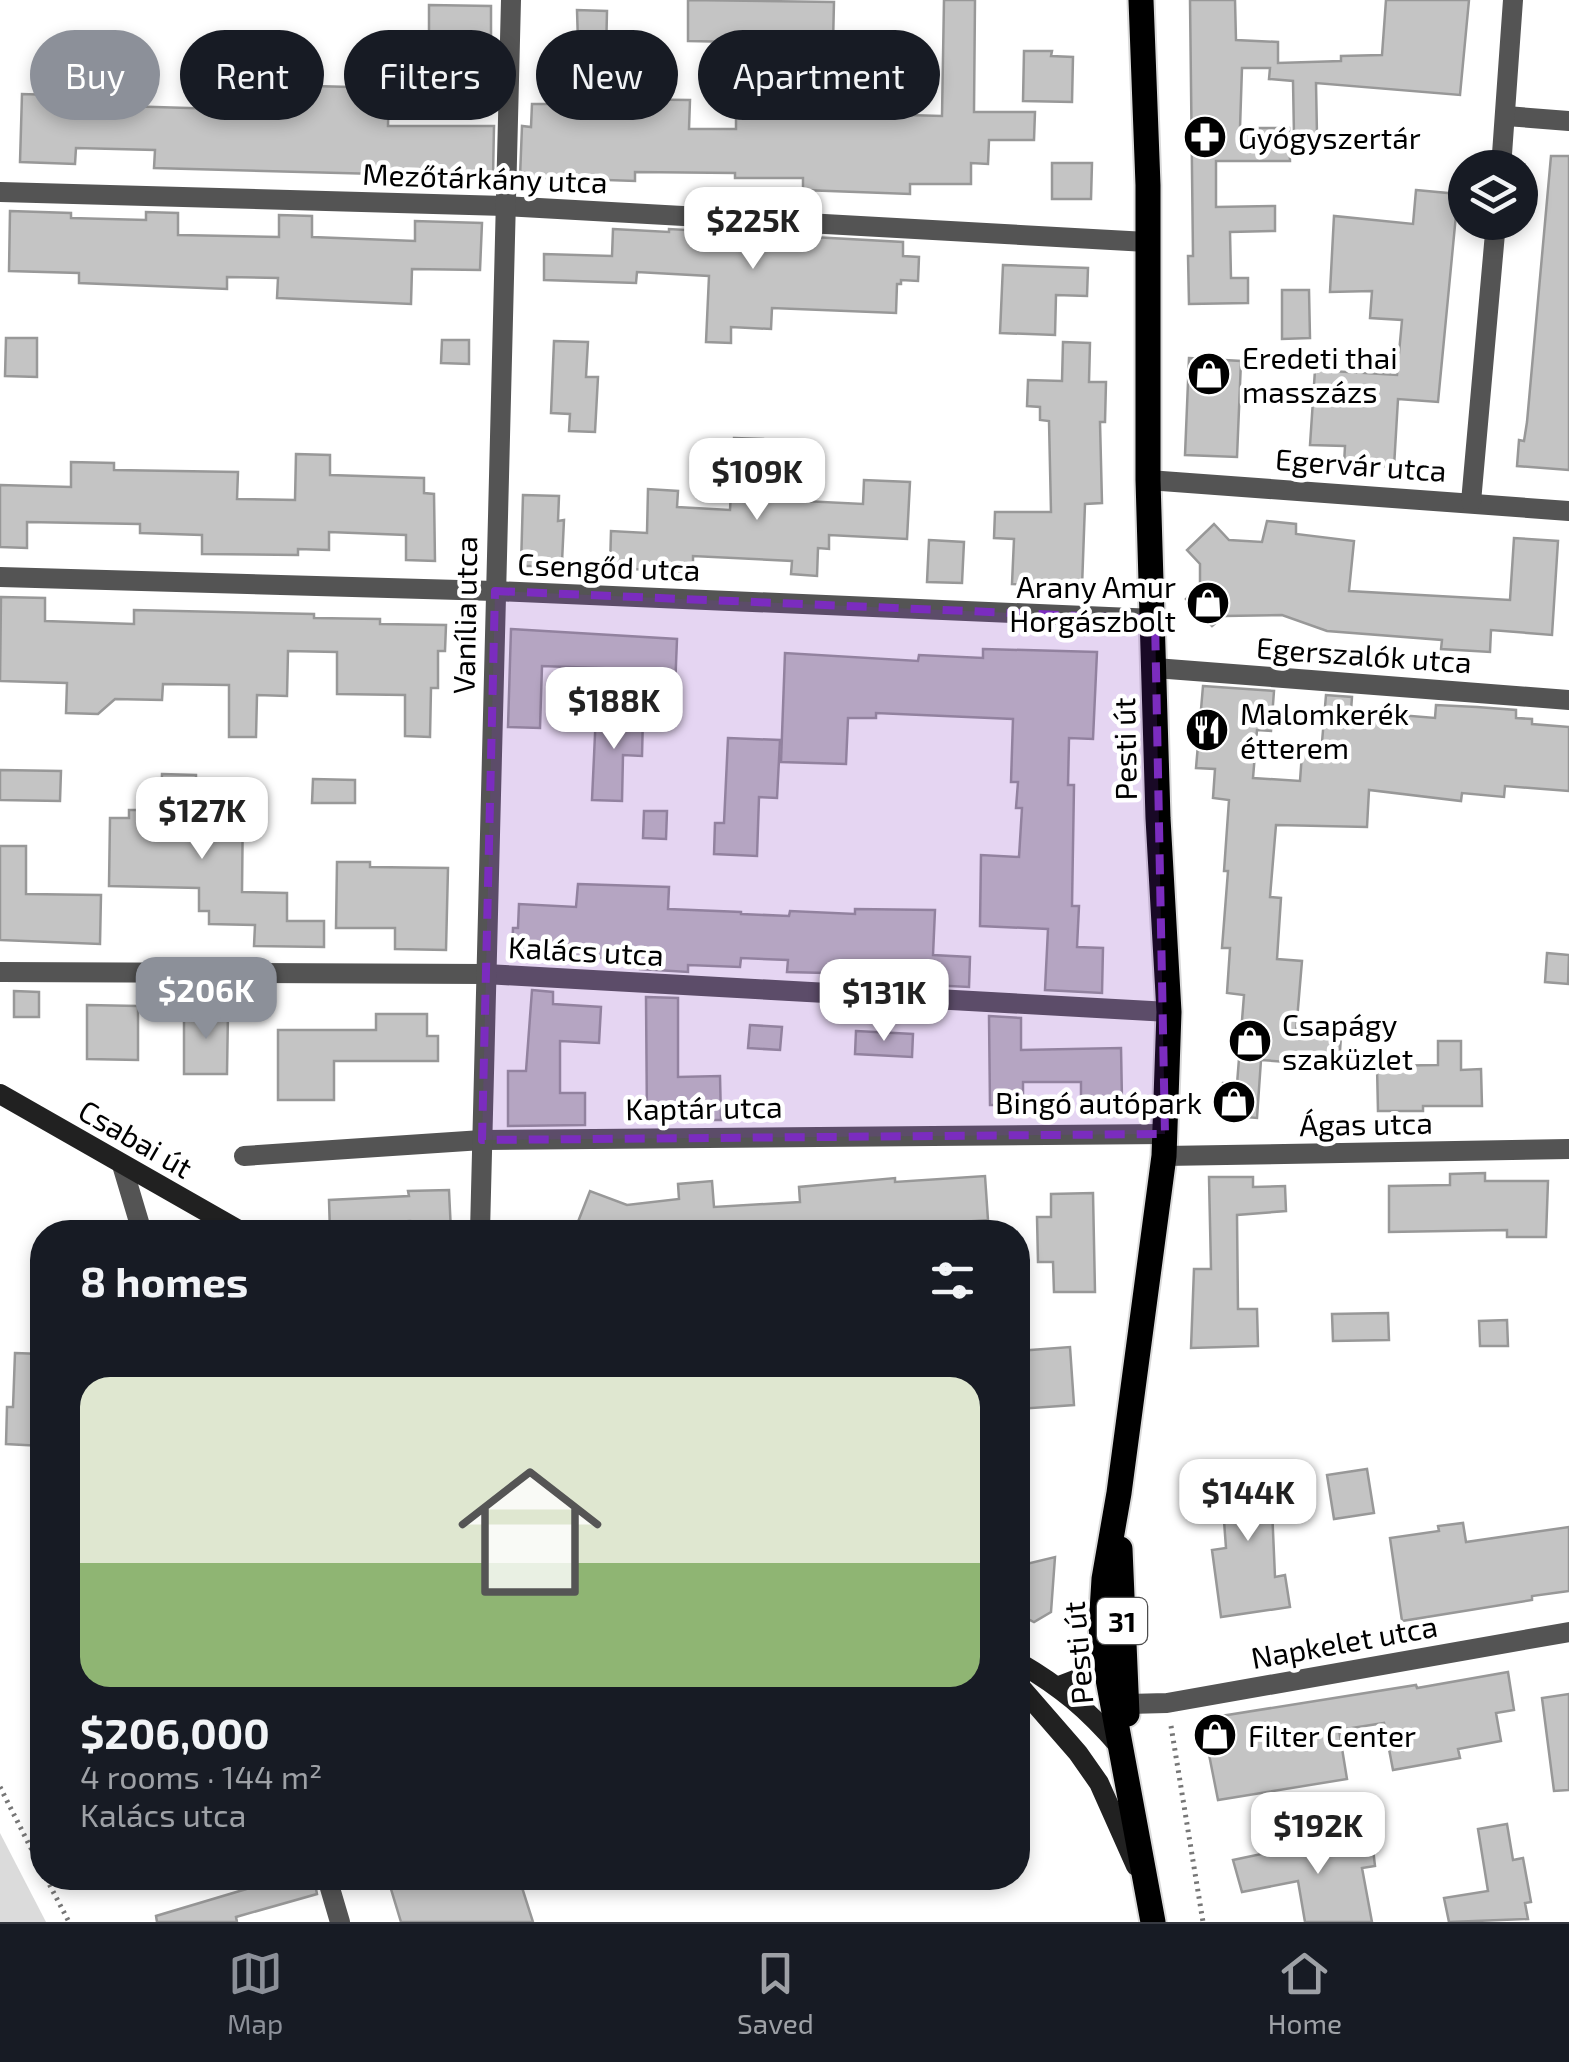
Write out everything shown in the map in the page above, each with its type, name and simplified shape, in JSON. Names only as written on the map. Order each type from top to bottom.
[{"type":"main road","name":"Pesti út","points":[[1141,0],[1148,184],[1148,480],[1168,1012],[1165,1145],[1104,1579],[1101,1627],[1152,1922]]},
{"type":"main road","name":"Csabai út","points":[[0,1094],[221,1220]]},
{"type":"main road","name":"Pesti út","points":[[1119,1493],[1128,1704],[1121,1749]]},
{"type":"main road","points":[[1059,1686],[1105,1663]]},
{"type":"main road","points":[[1030,1669],[1088,1710],[1121,1749]]},
{"type":"main road","points":[[1030,1698],[1099,1783],[1146,1886]]},
{"type":"street","name":"Vanília utca","points":[[480,1220],[510,0]]},
{"type":"street","points":[[1503,150],[1513,0]]},
{"type":"street","points":[[1506,116],[1569,121]]},
{"type":"street","name":"Mezőtárkány utca","points":[[0,192],[505,206],[1147,242]]},
{"type":"street","points":[[1470,502],[1494,240]]},
{"type":"street","name":"Egervár utca","points":[[1148,480],[1569,511]]},
{"type":"street","name":"Csengőd utca","points":[[0,577],[494,591],[1155,618]]},
{"type":"street","name":"Egerszalók utca","points":[[1155,668],[1569,700]]},
{"type":"street","name":"Kalács utca","points":[[0,972],[485,974],[1168,1012]]},
{"type":"street","name":"Kaptár utca","points":[[244,1156],[482,1140],[1165,1145]]},
{"type":"street","name":"Ágas utca","points":[[1165,1145],[1569,1150]]},
{"type":"street","points":[[122,1165],[138,1220]]},
{"type":"street","name":"Napkelet utca","points":[[1128,1704],[1167,1703],[1569,1632]]},
{"type":"street","points":[[331,1890],[340,1922]]},
{"type":"path","points":[[1167,1703],[1203,1922]]},
{"type":"path","points":[[0,1787],[30,1846]]},
{"type":"path","points":[[52,1890],[69,1922]]},
{"type":"highlighted area","points":[[495,591],[1155,619],[1165,1134],[482,1140]]},
{"type":"shaded area","points":[[0,1833],[46,1922],[0,1922]]},
{"type":"building","points":[[688,0],[834,2],[833,30],[698,30],[698,41],[688,41]]},
{"type":"building","points":[[944,0],[975,0],[974,112],[1035,112],[1034,140],[989,140],[988,164],[971,163],[971,184],[910,184],[910,194],[803,190],[803,178],[735,178],[735,173],[635,172],[635,181],[520,177],[522,126],[531,127],[532,104],[536,104],[536,120],[678,120],[678,100],[690,100],[689,129],[736,129],[736,120],[940,120]]},
{"type":"building","points":[[1190,0],[1235,0],[1236,40],[1278,42],[1278,63],[1382,55],[1386,0],[1469,0],[1460,95],[1316,83],[1317,135],[1294,136],[1293,81],[1269,79],[1270,68],[1242,68],[1240,128],[1289,128],[1290,161],[1216,161],[1216,207],[1275,206],[1275,231],[1230,232],[1231,278],[1248,278],[1248,303],[1189,304],[1188,256],[1193,256]]},
{"type":"building","points":[[429,5],[491,6],[491,30],[429,30]]},
{"type":"building","points":[[577,10],[607,11],[607,30],[578,30]]},
{"type":"building","points":[[1024,51],[1052,51],[1051,56],[1073,57],[1072,102],[1023,101]]},
{"type":"building","points":[[324,86],[344,87],[344,120],[388,120],[388,126],[494,126],[493,177],[154,168],[155,150],[76,148],[75,164],[20,162],[22,94],[30,94],[30,120],[160,120],[160,107],[180,108],[180,120],[324,120]]},
{"type":"building","points":[[1551,156],[1569,156],[1569,470],[1517,466],[1519,440],[1524,441],[1527,422]]},
{"type":"building","points":[[1052,163],[1092,163],[1091,199],[1052,199]]},
{"type":"building","points":[[1416,190],[1448,193],[1448,240],[1454,240],[1438,402],[1398,399],[1394,467],[1344,464],[1345,446],[1310,445],[1315,370],[1397,375],[1402,320],[1370,318],[1372,291],[1330,292],[1334,216],[1413,224]]},
{"type":"building","points":[[10,211],[146,220],[146,212],[178,213],[178,235],[279,237],[279,215],[312,216],[312,237],[415,241],[415,221],[482,223],[480,270],[412,269],[411,304],[277,298],[278,278],[227,277],[227,289],[79,283],[79,273],[9,271]]},
{"type":"building","points":[[613,229],[903,242],[903,256],[919,257],[918,281],[901,280],[897,284],[896,313],[772,308],[771,329],[731,327],[731,343],[706,342],[709,276],[637,272],[636,283],[544,280],[544,254],[612,256]]},
{"type":"building","points":[[1003,265],[1088,268],[1087,296],[1056,295],[1055,335],[1000,333]]},
{"type":"building","points":[[1282,290],[1309,290],[1310,338],[1282,339]]},
{"type":"building","points":[[6,338],[37,338],[37,377],[5,376]]},
{"type":"building","points":[[442,340],[469,340],[469,364],[441,363]]},
{"type":"building","points":[[554,341],[588,342],[586,377],[598,377],[595,432],[569,431],[570,414],[551,413]]},
{"type":"building","points":[[1063,342],[1090,343],[1089,382],[1106,382],[1105,422],[1100,422],[1102,503],[1085,504],[1082,587],[1012,584],[1014,539],[994,538],[995,512],[1051,512],[1049,421],[1040,420],[1040,407],[1027,406],[1028,380],[1062,381]]},
{"type":"building","points":[[1189,358],[1241,361],[1237,457],[1185,455]]},
{"type":"building","points":[[734,438],[763,439],[761,499],[863,504],[864,480],[910,482],[907,539],[829,535],[829,549],[818,548],[817,576],[791,574],[792,561],[693,556],[693,572],[610,568],[611,531],[647,533],[648,489],[678,491],[677,507],[730,510]]},
{"type":"building","points":[[296,454],[330,455],[330,475],[424,478],[424,493],[434,494],[435,561],[406,560],[406,535],[329,532],[329,550],[298,549],[298,555],[202,554],[202,535],[140,533],[140,524],[27,522],[27,548],[0,547],[0,485],[71,487],[71,462],[114,463],[114,470],[238,472],[237,499],[295,500]]},
{"type":"building","points":[[523,495],[559,496],[558,521],[564,520],[562,562],[521,566]]},
{"type":"building","points":[[1267,521],[1296,524],[1296,534],[1354,541],[1349,591],[1510,600],[1514,538],[1558,541],[1552,635],[1491,630],[1490,652],[1441,649],[1442,640],[1327,631],[1282,615],[1224,616],[1212,626],[1186,599],[1200,585],[1200,564],[1187,550],[1214,524],[1229,540],[1262,542]]},
{"type":"building","points":[[929,540],[964,542],[962,583],[927,582]]},
{"type":"building","points":[[1,597],[45,598],[45,621],[134,624],[134,610],[314,614],[314,618],[380,619],[380,624],[446,625],[445,651],[438,651],[438,688],[431,688],[430,737],[405,736],[405,695],[337,694],[337,652],[288,651],[287,696],[257,695],[256,737],[229,737],[229,685],[163,684],[162,700],[115,699],[98,714],[66,713],[67,683],[0,681]]},
{"type":"building","points":[[511,629],[677,639],[675,689],[625,688],[626,669],[542,666],[540,728],[508,727]]},
{"type":"building","points":[[983,649],[1097,652],[1093,739],[1069,738],[1068,785],[1074,785],[1072,906],[1079,906],[1077,947],[1103,948],[1102,993],[1045,990],[1048,929],[980,926],[981,855],[1019,857],[1022,808],[1016,808],[1018,782],[1011,782],[1013,719],[876,713],[876,718],[848,718],[846,764],[781,762],[785,653],[918,661],[919,655],[983,658]]},
{"type":"building","points":[[1203,686],[1274,691],[1271,731],[1257,730],[1253,778],[1300,781],[1302,753],[1321,754],[1326,695],[1352,697],[1351,711],[1435,718],[1436,705],[1477,707],[1516,710],[1516,718],[1532,719],[1532,724],[1569,727],[1569,791],[1505,786],[1504,797],[1462,793],[1461,801],[1369,790],[1367,827],[1276,825],[1270,897],[1281,898],[1277,959],[1302,961],[1296,1032],[1341,1036],[1339,1066],[1261,1060],[1257,1118],[1220,1115],[1223,1083],[1237,1084],[1244,995],[1227,993],[1230,948],[1222,948],[1229,800],[1213,798],[1215,769],[1196,768]]},
{"type":"building","points":[[596,713],[643,715],[642,756],[623,755],[622,801],[592,800]]},
{"type":"building","points":[[728,738],[780,740],[777,798],[759,797],[757,856],[714,854],[715,823],[724,823]]},
{"type":"building","points":[[0,770],[61,771],[60,801],[0,800]]},
{"type":"building","points":[[162,774],[196,775],[196,797],[243,798],[242,892],[287,893],[287,921],[324,921],[324,947],[254,946],[255,925],[209,924],[209,911],[199,911],[199,888],[109,886],[110,818],[129,818],[129,810],[161,810]]},
{"type":"building","points":[[313,779],[355,780],[355,803],[312,803]]},
{"type":"building","points":[[644,811],[667,811],[666,839],[643,838]]},
{"type":"building","points":[[0,846],[26,846],[26,894],[101,895],[100,944],[0,940]]},
{"type":"building","points":[[337,862],[370,862],[370,867],[448,868],[446,950],[395,949],[395,928],[336,928]]},
{"type":"building","points":[[578,884],[669,887],[668,909],[789,916],[790,911],[855,914],[855,909],[935,910],[933,955],[970,957],[969,987],[909,984],[909,975],[787,972],[788,960],[741,958],[740,967],[688,965],[688,972],[640,969],[640,960],[512,953],[519,904],[576,907]]},
{"type":"building","points":[[1547,953],[1569,955],[1568,984],[1545,982]]},
{"type":"building","points":[[532,990],[553,992],[553,1004],[601,1007],[599,1043],[560,1041],[560,1093],[585,1093],[585,1125],[508,1126],[508,1071],[526,1071]]},
{"type":"building","points":[[14,991],[39,992],[39,1017],[14,1017]]},
{"type":"building","points":[[646,997],[678,998],[678,1077],[720,1076],[721,1120],[647,1120]]},
{"type":"building","points":[[87,1005],[138,1006],[138,1060],[87,1059]]},
{"type":"building","points":[[184,1011],[228,1011],[227,1074],[184,1074]]},
{"type":"building","points":[[376,1014],[427,1014],[427,1036],[438,1036],[438,1061],[334,1061],[334,1100],[278,1100],[278,1030],[376,1030]]},
{"type":"building","points":[[989,1016],[1021,1018],[1021,1050],[1121,1048],[1122,1101],[1081,1102],[1081,1082],[1023,1082],[1023,1105],[990,1105]]},
{"type":"building","points":[[750,1025],[782,1027],[780,1050],[748,1048]]},
{"type":"building","points":[[856,1031],[913,1034],[912,1057],[855,1054]]},
{"type":"building","points":[[1438,1041],[1461,1041],[1461,1070],[1481,1069],[1482,1106],[1378,1111],[1377,1066],[1438,1065]]},
{"type":"building","points":[[1485,1173],[1485,1181],[1548,1181],[1546,1237],[1507,1237],[1507,1230],[1389,1232],[1389,1186],[1450,1185],[1450,1174]]},
{"type":"building","points":[[985,1176],[988,1220],[579,1220],[590,1191],[627,1205],[679,1199],[678,1184],[712,1181],[714,1207],[800,1202],[799,1187],[895,1178],[895,1182]]},
{"type":"building","points":[[1209,1177],[1253,1177],[1253,1187],[1285,1186],[1286,1211],[1237,1215],[1238,1309],[1257,1309],[1258,1346],[1191,1348],[1194,1269],[1211,1269]]},
{"type":"building","points":[[449,1190],[450,1220],[330,1220],[329,1200],[409,1196],[408,1191]]},
{"type":"building","points":[[1093,1193],[1095,1292],[1054,1292],[1053,1262],[1038,1262],[1037,1217],[1051,1217],[1051,1194]]},
{"type":"building","points":[[1388,1313],[1389,1340],[1333,1341],[1332,1314]]},
{"type":"building","points":[[1507,1320],[1508,1346],[1480,1346],[1479,1321]]},
{"type":"building","points":[[1070,1347],[1074,1405],[1030,1408],[1030,1350]]},
{"type":"building","points":[[15,1353],[30,1354],[30,1445],[6,1444],[7,1407],[13,1407]]},
{"type":"building","points":[[1270,1463],[1275,1577],[1285,1575],[1290,1607],[1221,1617],[1212,1550],[1226,1548],[1220,1466]]},
{"type":"building","points":[[1367,1469],[1374,1513],[1334,1519],[1327,1475]]},
{"type":"building","points":[[1463,1523],[1466,1542],[1569,1527],[1569,1591],[1402,1621],[1390,1538],[1439,1531],[1438,1526]]},
{"type":"building","points":[[1055,1557],[1051,1612],[1034,1622],[1030,1620],[1030,1563]]},
{"type":"building","points":[[1508,1672],[1514,1710],[1496,1713],[1501,1741],[1458,1749],[1460,1758],[1393,1770],[1384,1723],[1339,1730],[1347,1779],[1218,1800],[1202,1719]]},
{"type":"building","points":[[1569,1694],[1569,1790],[1554,1791],[1542,1698]]},
{"type":"building","points":[[1507,1824],[1513,1860],[1523,1858],[1531,1902],[1525,1903],[1528,1919],[1449,1922],[1444,1898],[1488,1891],[1478,1829]]},
{"type":"building","points":[[1371,1831],[1375,1866],[1362,1868],[1372,1922],[1305,1922],[1298,1881],[1242,1892],[1233,1860]]},
{"type":"building","points":[[243,1890],[316,1890],[317,1894],[236,1917],[237,1922],[157,1922],[156,1916]]},
{"type":"building","points":[[391,1890],[523,1890],[533,1922],[401,1922]]},
{"type":"place","name":"Gyógyszertár","points":[[1205,137]]},
{"type":"place","name":"Eredeti thai masszázs","points":[[1209,374]]},
{"type":"place","name":"Arany Amur Horgászbolt","points":[[1208,603]]},
{"type":"place","name":"Malomkerék étterem","points":[[1207,730]]},
{"type":"place","name":"Csapágy szaküzlet","points":[[1250,1041]]},
{"type":"place","name":"Bingó autópark","points":[[1234,1102]]},
{"type":"place","name":"Filter Center","points":[[1215,1735]]}]
